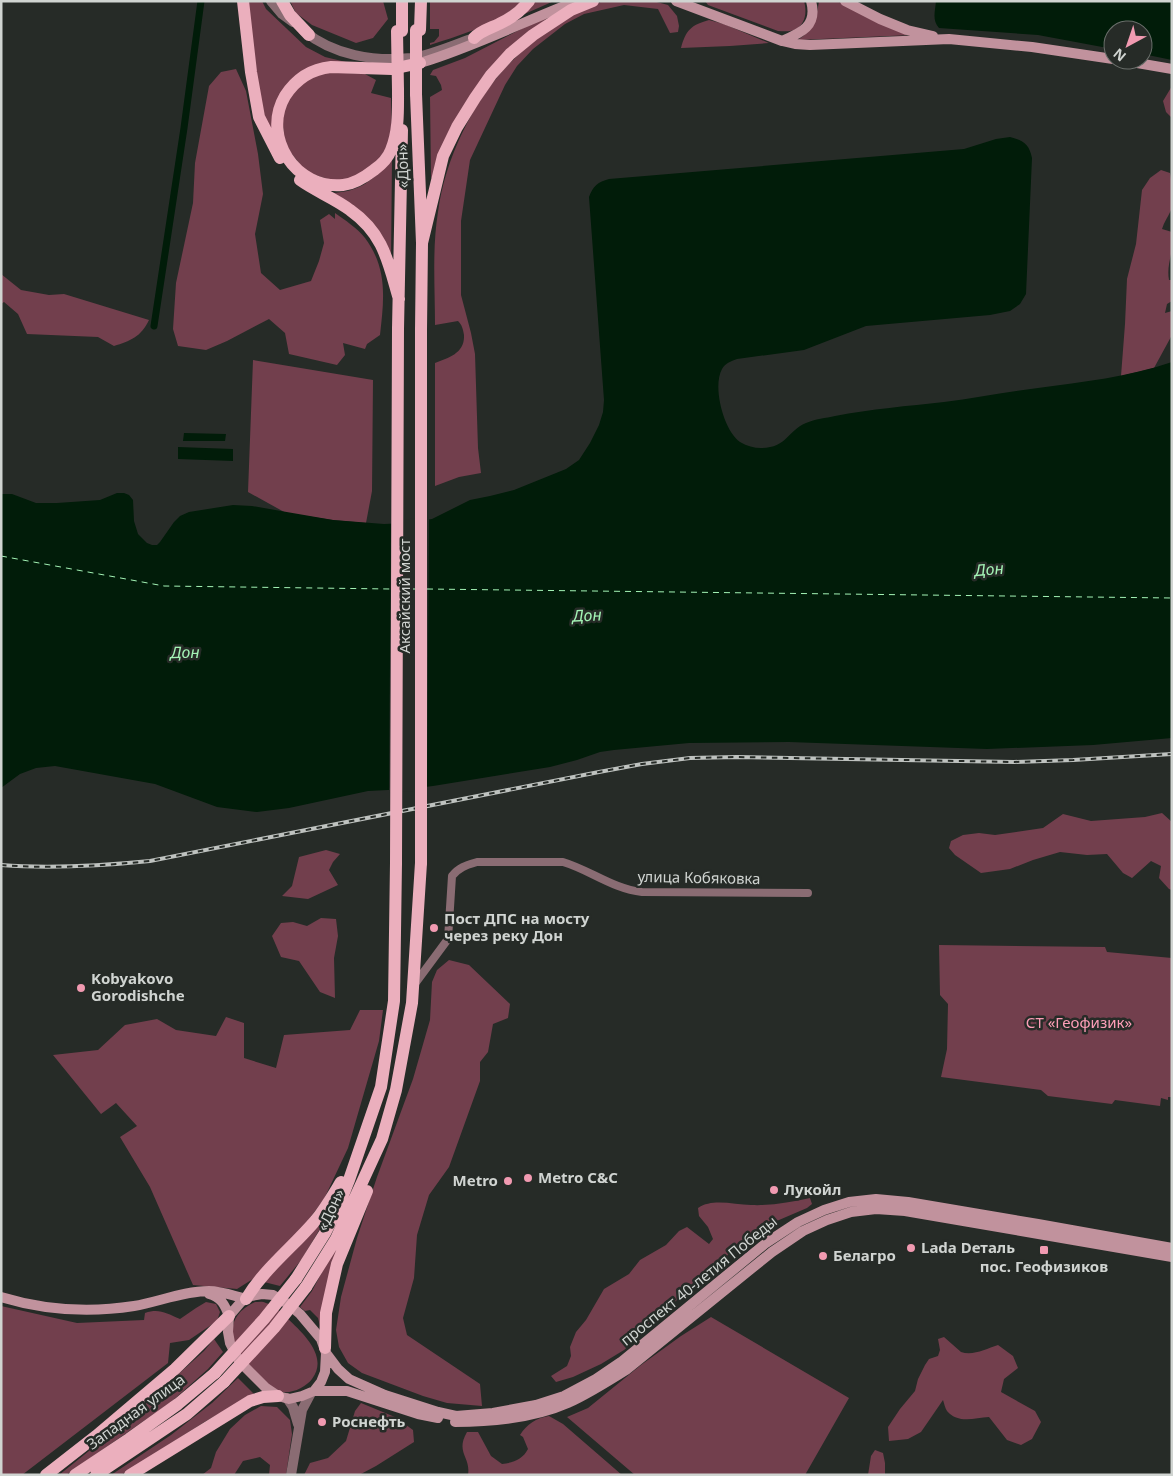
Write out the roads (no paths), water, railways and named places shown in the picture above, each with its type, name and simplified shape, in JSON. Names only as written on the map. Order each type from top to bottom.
[{"type":"main road","points":[[243,1],[250,72],[255,95],[260,117],[276,152],[286,167],[298,178],[350,210],[372,230],[386,252],[399,299]]},
{"type":"main road","points":[[282,1],[290,16],[309,35]]},
{"type":"main road","points":[[397,1],[401,26]]},
{"type":"main road","name":"«Дон»","points":[[398,329],[402,1]]},
{"type":"main road","name":"«Дон»","points":[[416,1],[422,243],[421,330]]},
{"type":"main road","points":[[418,30],[421,1]]},
{"type":"main road","points":[[474,38],[477,34],[501,23],[529,1]]},
{"type":"main road","points":[[474,38],[564,1]]},
{"type":"main road","points":[[400,90],[397,126],[391,152],[381,165],[361,178],[344,185],[333,185],[314,180],[293,165],[283,152],[278,131],[278,114],[293,85],[308,73],[332,66],[392,69],[420,63],[472,46],[577,1]]},
{"type":"main road","points":[[422,243],[443,156],[457,127],[491,75],[510,54],[533,35],[571,10],[593,1]]},
{"type":"main road","points":[[676,1],[701,6],[782,41],[795,44],[949,39]]},
{"type":"main road","points":[[782,41],[801,33],[806,28],[812,18],[811,1]]},
{"type":"main road","points":[[845,1],[907,30],[949,39],[1103,58]]},
{"type":"main road","points":[[1153,66],[1172,69]]},
{"type":"main road","name":"Аксайский мост","points":[[396,863],[398,329]]},
{"type":"main road","name":"Аксайский мост","points":[[420,863],[421,330]]},
{"type":"main road","name":"«Дон»","points":[[96,1475],[187,1414],[224,1382],[274,1328],[301,1283],[349,1180],[382,1088],[394,1001],[396,863]]},
{"type":"main road","name":"«Дон»","points":[[215,1373],[264,1319],[301,1283],[336,1239],[382,1139],[396,1090],[412,1003],[420,863]]},
{"type":"main road","points":[[246,1299],[255,1285],[315,1220],[332,1198],[344,1177],[370,1119]]},
{"type":"main road","points":[[130,1475],[250,1401],[262,1397],[302,1396],[313,1392],[324,1372],[326,1313],[337,1264],[381,1153],[382,1139]]},
{"type":"main road","name":"проспект 40-летия Победы","points":[[325,1350],[338,1369],[349,1379],[385,1395],[438,1412],[456,1416],[493,1413],[536,1405],[564,1396],[596,1379],[621,1362],[766,1244],[798,1222],[824,1210],[849,1202],[881,1205],[917,1204],[1172,1248]]},
{"type":"main road","name":"проспект 40-летия Победы","points":[[313,1392],[347,1391],[418,1414],[455,1422],[493,1421],[537,1413],[567,1403],[626,1370],[772,1252],[803,1232],[827,1220],[881,1205],[905,1212],[1172,1257]]},
{"type":"main road","points":[[1,1297],[57,1309],[98,1310],[135,1306],[196,1292],[217,1291],[246,1299]]},
{"type":"main road","points":[[196,1292],[214,1295],[225,1305],[229,1316],[228,1332],[230,1343],[239,1361],[266,1388],[282,1397]]},
{"type":"main road","points":[[46,1475],[96,1436],[175,1369],[246,1299],[262,1294],[273,1296],[288,1304],[308,1324],[320,1339],[325,1350]]},
{"type":"main road","name":"Западная улица","points":[[75,1475],[171,1409],[215,1373]]},
{"type":"street","points":[[266,1],[279,18],[292,29],[309,42],[329,52],[356,62],[372,64],[420,63]]},
{"type":"street","points":[[271,1],[282,14],[309,35],[332,48],[357,56],[411,58],[474,38]]},
{"type":"street","name":"улица Кобяковка","points":[[413,986],[448,939],[452,876],[456,870],[477,862],[563,862],[574,865],[616,886],[642,892],[808,893]]},
{"type":"street","points":[[291,1475],[302,1410],[313,1392]]},
{"type":"street","points":[[282,1397],[295,1412],[299,1430]]},
{"type":"water","points":[[936,1],[1172,1],[1172,60],[1153,56],[1153,20],[1103,20],[1103,47],[1038,35],[939,28],[935,19]]},
{"type":"water","name":"Дон","points":[[1010,137],[1025,144],[1032,158],[1026,294],[1020,304],[1010,311],[990,315],[866,326],[804,350],[737,359],[725,365],[719,377],[718,386],[721,408],[729,428],[740,442],[748,446],[761,448],[776,445],[800,426],[820,419],[862,411],[1089,381],[1139,372],[1172,362],[1172,738],[1093,745],[987,749],[789,742],[689,743],[600,752],[550,767],[433,786],[368,791],[289,808],[257,812],[217,807],[155,784],[55,766],[36,768],[20,774],[1,788],[1,494],[12,494],[36,503],[57,503],[100,500],[117,493],[124,493],[133,500],[134,521],[138,534],[147,543],[157,545],[180,516],[189,512],[233,505],[252,506],[333,520],[384,524],[407,523],[432,519],[470,500],[514,490],[566,469],[579,460],[599,425],[603,412],[604,400],[589,197],[594,187],[599,183],[609,179],[964,149],[996,139]]},
{"type":"water","points":[[184,433],[226,434],[225,441],[183,441]]},
{"type":"water","points":[[178,447],[233,449],[233,461],[178,459]]},
{"type":"waterway","points":[[154,326],[201,1]]},
{"type":"railway","points":[[1,865],[38,867],[76,866],[150,861],[599,772],[690,758],[737,757],[1014,762],[1172,754]]},
{"type":"place","name":"Пост ДПС на мосту через реку Дон","points":[[434,928]]},
{"type":"place","name":"Kobyakovo Gorodishche","points":[[81,988]]},
{"type":"place","name":"Metro C&C","points":[[528,1178]]},
{"type":"place","name":"Metro","points":[[508,1181]]},
{"type":"place","name":"Лукойл","points":[[774,1190]]},
{"type":"place","name":"Lada Dеталь","points":[[911,1248]]},
{"type":"place","name":"пос. Геофизиков","points":[[1044,1250]]},
{"type":"place","name":"Белагро","points":[[823,1256]]},
{"type":"place","name":"Роснефть","points":[[322,1422]]},
{"type":"park label","name":"СТ «Геофизик»","points":[[1079,1023]]}]
